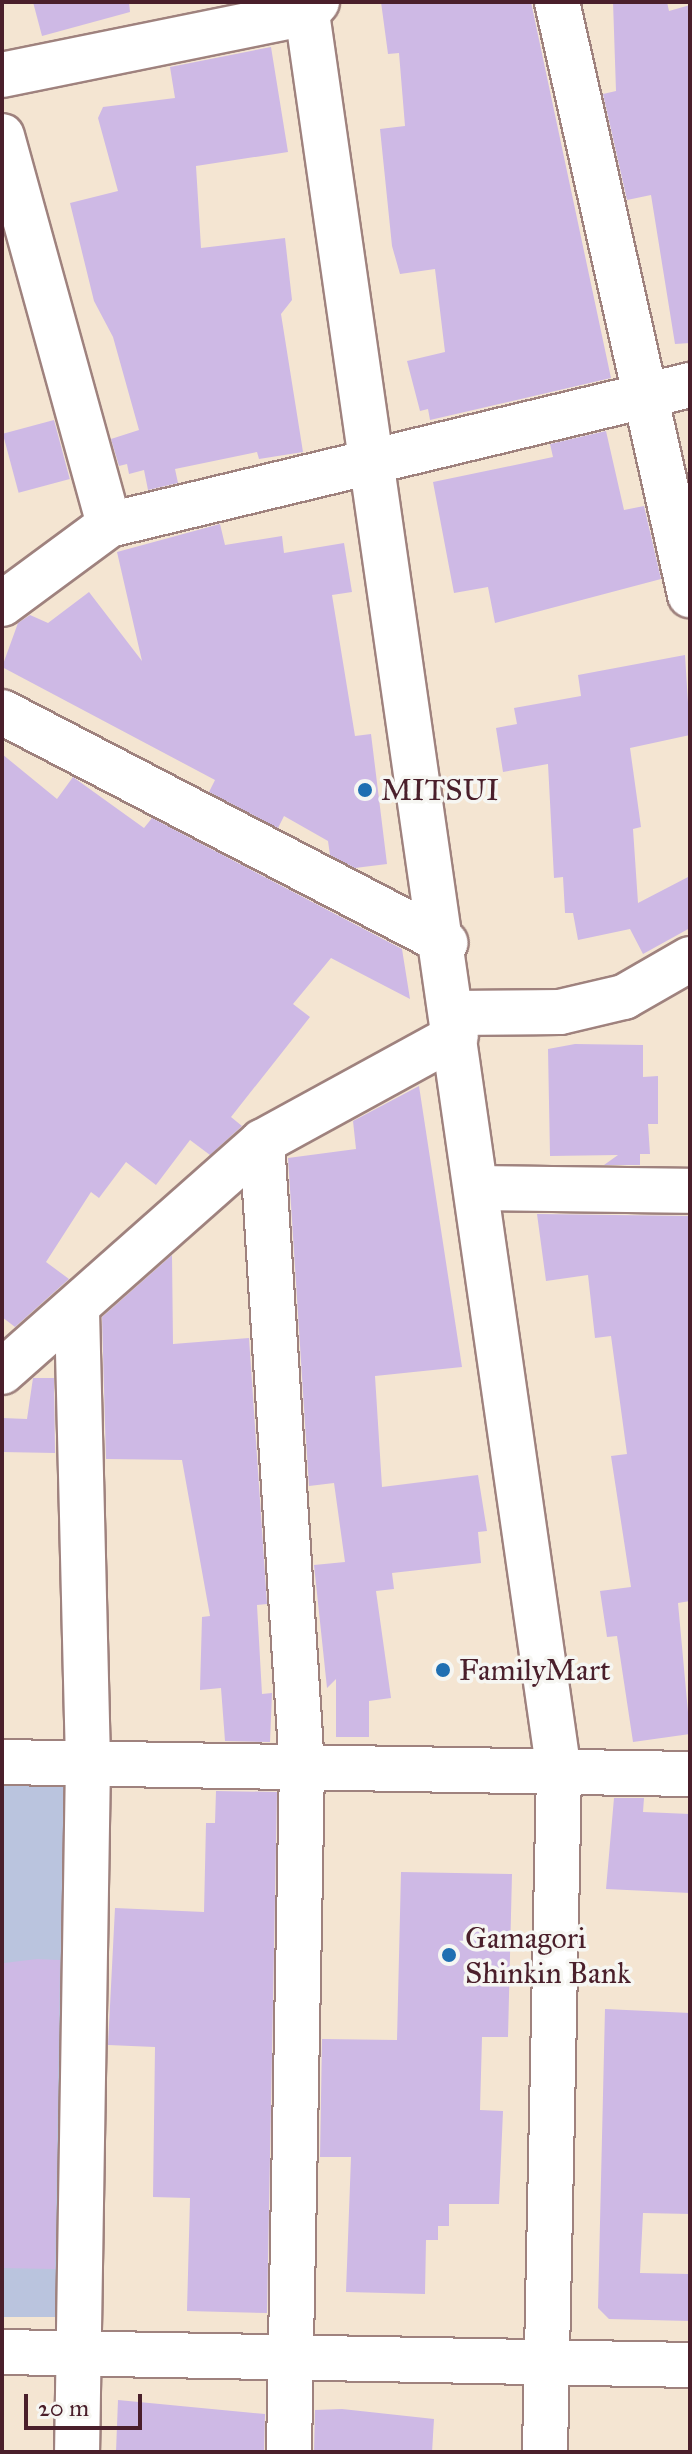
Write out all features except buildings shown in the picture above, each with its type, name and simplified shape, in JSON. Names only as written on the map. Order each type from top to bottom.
[{"type":"street","points":[[557,2],[690,595]]},
{"type":"street","points":[[2,75],[307,6],[480,1188],[559,1772],[545,2452]]},
{"type":"street","points":[[2,136],[109,525]]},
{"type":"street","points":[[2,604],[109,525],[373,457],[690,385]]},
{"type":"street","points":[[2,712],[445,943]]},
{"type":"street","points":[[2,1372],[77,1311],[262,1142],[455,1024],[560,1012],[624,997],[690,959]]},
{"type":"street","points":[[262,1142],[302,1767],[289,2452]]},
{"type":"street","points":[[480,1188],[690,1191]]},
{"type":"street","points":[[77,1311],[88,1763],[77,2452]]},
{"type":"street","points":[[2,1762],[690,1774]]},
{"type":"street","points":[[2,2352],[690,2365]]},
{"type":"shaded area","points":[[2,1774],[79,1787],[69,2317],[2,2317]]},
{"type":"place","name":"MITSUI","points":[[365,790]]},
{"type":"place","name":"FamilyMart","points":[[443,1670]]},
{"type":"place","name":"Gamagori Shinkin Bank","points":[[449,1955]]}]
